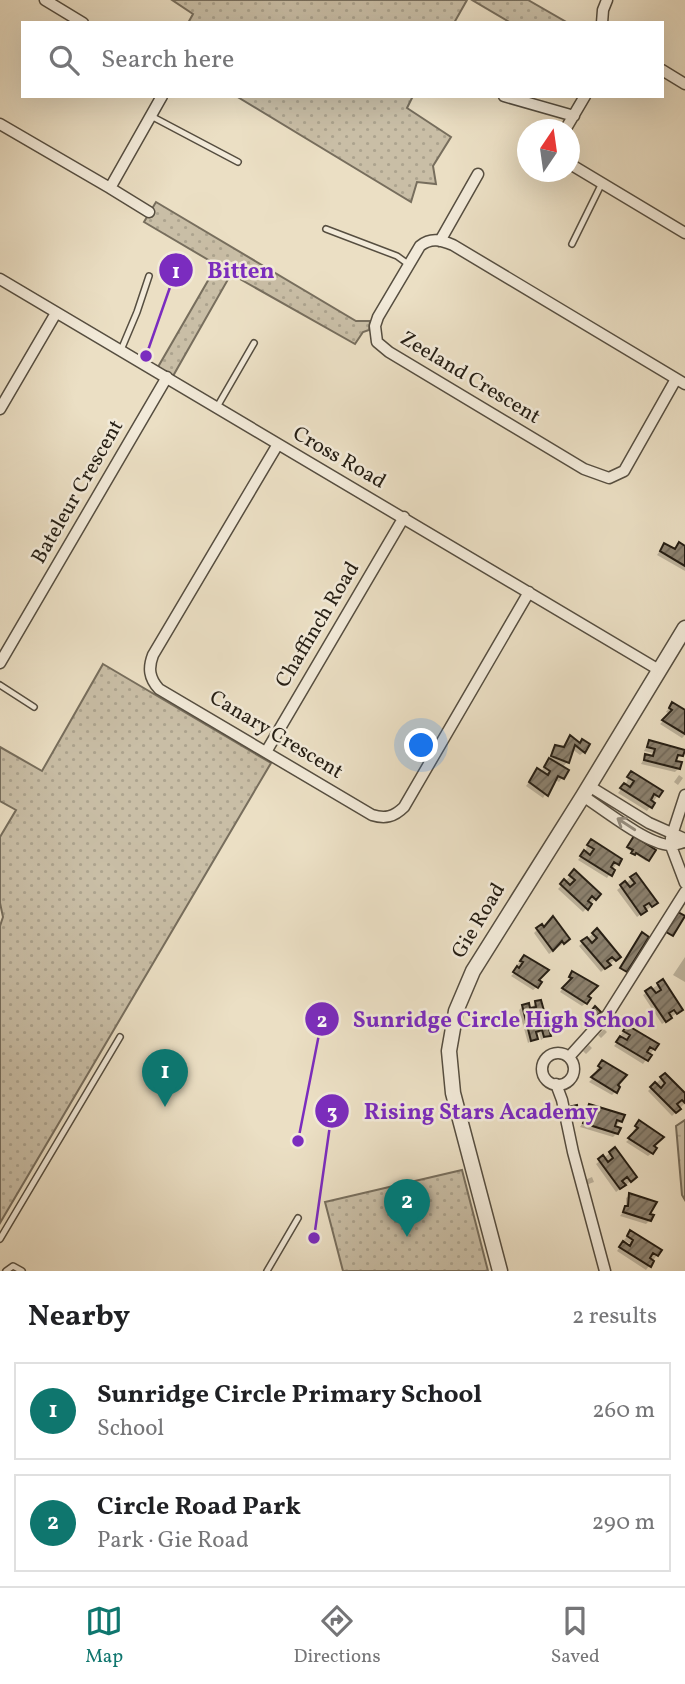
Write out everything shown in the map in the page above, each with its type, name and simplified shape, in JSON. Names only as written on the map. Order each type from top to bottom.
[{"type":"street","points":[[45,0],[80,21]]},
{"type":"street","points":[[603,21],[607,0]]},
{"type":"street","points":[[664,71],[685,84]]},
{"type":"street","points":[[110,188],[161,98]]},
{"type":"street","points":[[511,98],[574,116]]},
{"type":"street","points":[[572,119],[585,98]]},
{"type":"street","points":[[0,124],[149,212]]},
{"type":"street","points":[[580,170],[685,233]]},
{"type":"street","points":[[440,241],[478,174]]},
{"type":"street","name":"Zeeland Crescent","points":[[440,241],[453,245],[681,382],[624,471],[610,478],[596,474],[382,348],[377,342],[376,322],[408,264],[424,243],[440,241]]},
{"type":"street","name":"Cross Road","points":[[0,279],[659,670]]},
{"type":"street","points":[[0,409],[56,313]]},
{"type":"street","name":"Bateleur Crescent","points":[[0,663],[167,377]]},
{"type":"street","name":"Canary Crescent","points":[[278,444],[153,655],[149,666],[153,683],[159,689],[372,815],[395,815],[404,807],[528,592]]},
{"type":"street","name":"Chaffinch Road","points":[[266,752],[404,517]]},
{"type":"street","name":"Gie Road","points":[[500,1271],[453,1093],[449,1051],[458,1003],[473,971],[685,628]]},
{"type":"street","points":[[586,791],[685,840]]},
{"type":"street","points":[[586,791],[638,832],[660,843],[671,846],[685,840]]},
{"type":"street","points":[[685,795],[672,833],[671,846],[685,883]]},
{"type":"street","points":[[569,1057],[608,1014],[685,892]]},
{"type":"street","points":[[554,1053],[569,1057],[574,1067],[572,1078],[556,1084],[551,1083],[544,1075],[545,1060],[554,1053]]},
{"type":"street","points":[[556,1084],[605,1271]]},
{"type":"lane","points":[[151,116],[238,162]]},
{"type":"lane","points":[[572,244],[602,183]]},
{"type":"lane","points":[[326,229],[397,256],[408,264]]},
{"type":"lane","points":[[121,350],[149,276]]},
{"type":"lane","points":[[217,407],[254,343]]},
{"type":"lane","points":[[0,685],[34,707]]},
{"type":"lane","points":[[0,1239],[120,1037]]},
{"type":"lane","points":[[267,1271],[298,1217]]},
{"type":"lane","points":[[6,1271],[11,1266],[22,1271]]},
{"type":"green space","points":[[172,0],[467,0],[455,21],[189,21],[193,14]]},
{"type":"green space","points":[[472,0],[528,0],[565,21],[508,21]]},
{"type":"green space","points":[[239,98],[412,98],[407,108],[451,137],[433,166],[436,184],[417,182],[411,202]]},
{"type":"green space","points":[[156,202],[356,321],[370,321],[369,330],[363,332],[355,344],[231,274],[173,376],[158,367],[217,265],[144,222]]},
{"type":"green space","points":[[103,664],[271,763],[0,1223],[0,926],[3,917],[0,903],[0,837],[16,810],[0,801],[0,747],[42,771]]},
{"type":"green space","points":[[685,1120],[685,1200],[682,1195],[676,1126]]},
{"type":"green space","points":[[462,1170],[488,1271],[343,1271],[325,1202]]},
{"type":"building","points":[[679,542],[685,546],[685,566],[660,551],[664,543],[675,549]]},
{"type":"building","points":[[672,702],[685,710],[685,734],[662,720],[672,710],[669,708]]},
{"type":"building","points":[[570,735],[580,743],[582,739],[590,744],[585,753],[575,745],[569,763],[551,756],[555,745],[564,747]]},
{"type":"building","points":[[649,740],[685,750],[683,756],[678,755],[676,761],[682,762],[680,769],[644,760],[645,754],[653,756],[655,749],[647,747]]},
{"type":"building","points":[[549,758],[569,770],[564,779],[558,776],[548,796],[529,782],[537,768],[548,775],[550,771],[544,767]]},
{"type":"building","points":[[631,771],[663,791],[659,797],[654,794],[651,800],[655,803],[652,808],[620,788],[624,783],[630,787],[634,781],[627,777]]},
{"type":"building","points":[[634,836],[656,850],[649,861],[631,853],[633,850],[627,847]]},
{"type":"building","points":[[591,839],[622,859],[619,865],[614,862],[611,867],[615,870],[612,876],[580,856],[584,850],[590,855],[594,849],[587,845]]},
{"type":"building","points":[[574,869],[601,894],[596,900],[592,896],[588,901],[592,904],[588,910],[560,884],[564,879],[570,885],[575,880],[569,875]]},
{"type":"building","points":[[636,873],[658,903],[652,907],[649,903],[644,906],[647,911],[641,915],[620,885],[625,881],[630,887],[635,883],[630,877]]},
{"type":"building","points":[[678,912],[685,916],[673,936],[666,932]]},
{"type":"building","points":[[553,916],[570,939],[564,944],[562,941],[553,951],[536,928],[542,924],[544,927]]},
{"type":"building","points":[[597,928],[621,957],[616,961],[612,957],[607,961],[611,965],[605,969],[581,941],[587,937],[592,943],[597,938],[592,933]]},
{"type":"building","points":[[642,932],[649,937],[627,972],[620,968]]},
{"type":"building","points":[[524,955],[549,970],[539,980],[542,982],[538,988],[513,972],[523,962],[520,961]]},
{"type":"building","points":[[572,971],[598,986],[588,996],[591,998],[587,1004],[562,988],[572,978],[569,977]]},
{"type":"building","points":[[663,979],[683,1010],[677,1014],[674,1010],[669,1013],[672,1018],[666,1022],[645,991],[651,987],[656,993],[661,990],[657,983]]},
{"type":"building","points":[[541,1000],[551,1036],[544,1037],[542,1030],[536,1032],[538,1039],[531,1041],[522,1005],[529,1003],[530,1008],[536,1007],[535,1001]]},
{"type":"building","points":[[595,1006],[601,1012],[592,1022],[586,1017]]},
{"type":"building","points":[[627,1025],[659,1044],[655,1050],[650,1047],[647,1052],[652,1055],[648,1061],[616,1042],[620,1036],[627,1040],[630,1035],[623,1031]]},
{"type":"building","points":[[602,1060],[627,1075],[618,1085],[620,1087],[617,1093],[591,1077],[601,1068],[598,1066]]},
{"type":"building","points":[[665,1073],[685,1093],[685,1103],[682,1100],[677,1104],[681,1109],[676,1113],[650,1087],[655,1082],[661,1088],[665,1083],[660,1077]]},
{"type":"building","points":[[589,1104],[625,1115],[622,1122],[617,1120],[615,1126],[621,1128],[618,1134],[583,1123],[585,1117],[592,1119],[594,1113],[587,1110]]},
{"type":"building","points":[[577,1105],[579,1118],[571,1119],[568,1107]]},
{"type":"building","points":[[639,1120],[664,1137],[654,1146],[657,1148],[653,1154],[628,1138],[638,1128],[635,1126]]},
{"type":"building","points":[[615,1147],[637,1177],[631,1182],[627,1177],[622,1181],[626,1185],[620,1189],[598,1159],[603,1155],[608,1162],[613,1158],[609,1152]]},
{"type":"building","points":[[629,1193],[657,1202],[650,1214],[654,1215],[651,1221],[623,1212],[625,1206],[628,1206]]},
{"type":"building","points":[[630,1230],[662,1250],[658,1256],[653,1253],[650,1258],[654,1261],[651,1267],[619,1247],[623,1241],[630,1246],[633,1240],[627,1236]]},
{"type":"place","name":"Bitten","points":[[146,356]]},
{"type":"place","name":"Sunridge Circle Primary School","points":[[165,1107]]},
{"type":"place","name":"Sunridge Circle High School","points":[[298,1141]]},
{"type":"place","name":"Circle Road Park","points":[[407,1237]]},
{"type":"place","name":"Rising Stars Academy","points":[[314,1238]]}]
